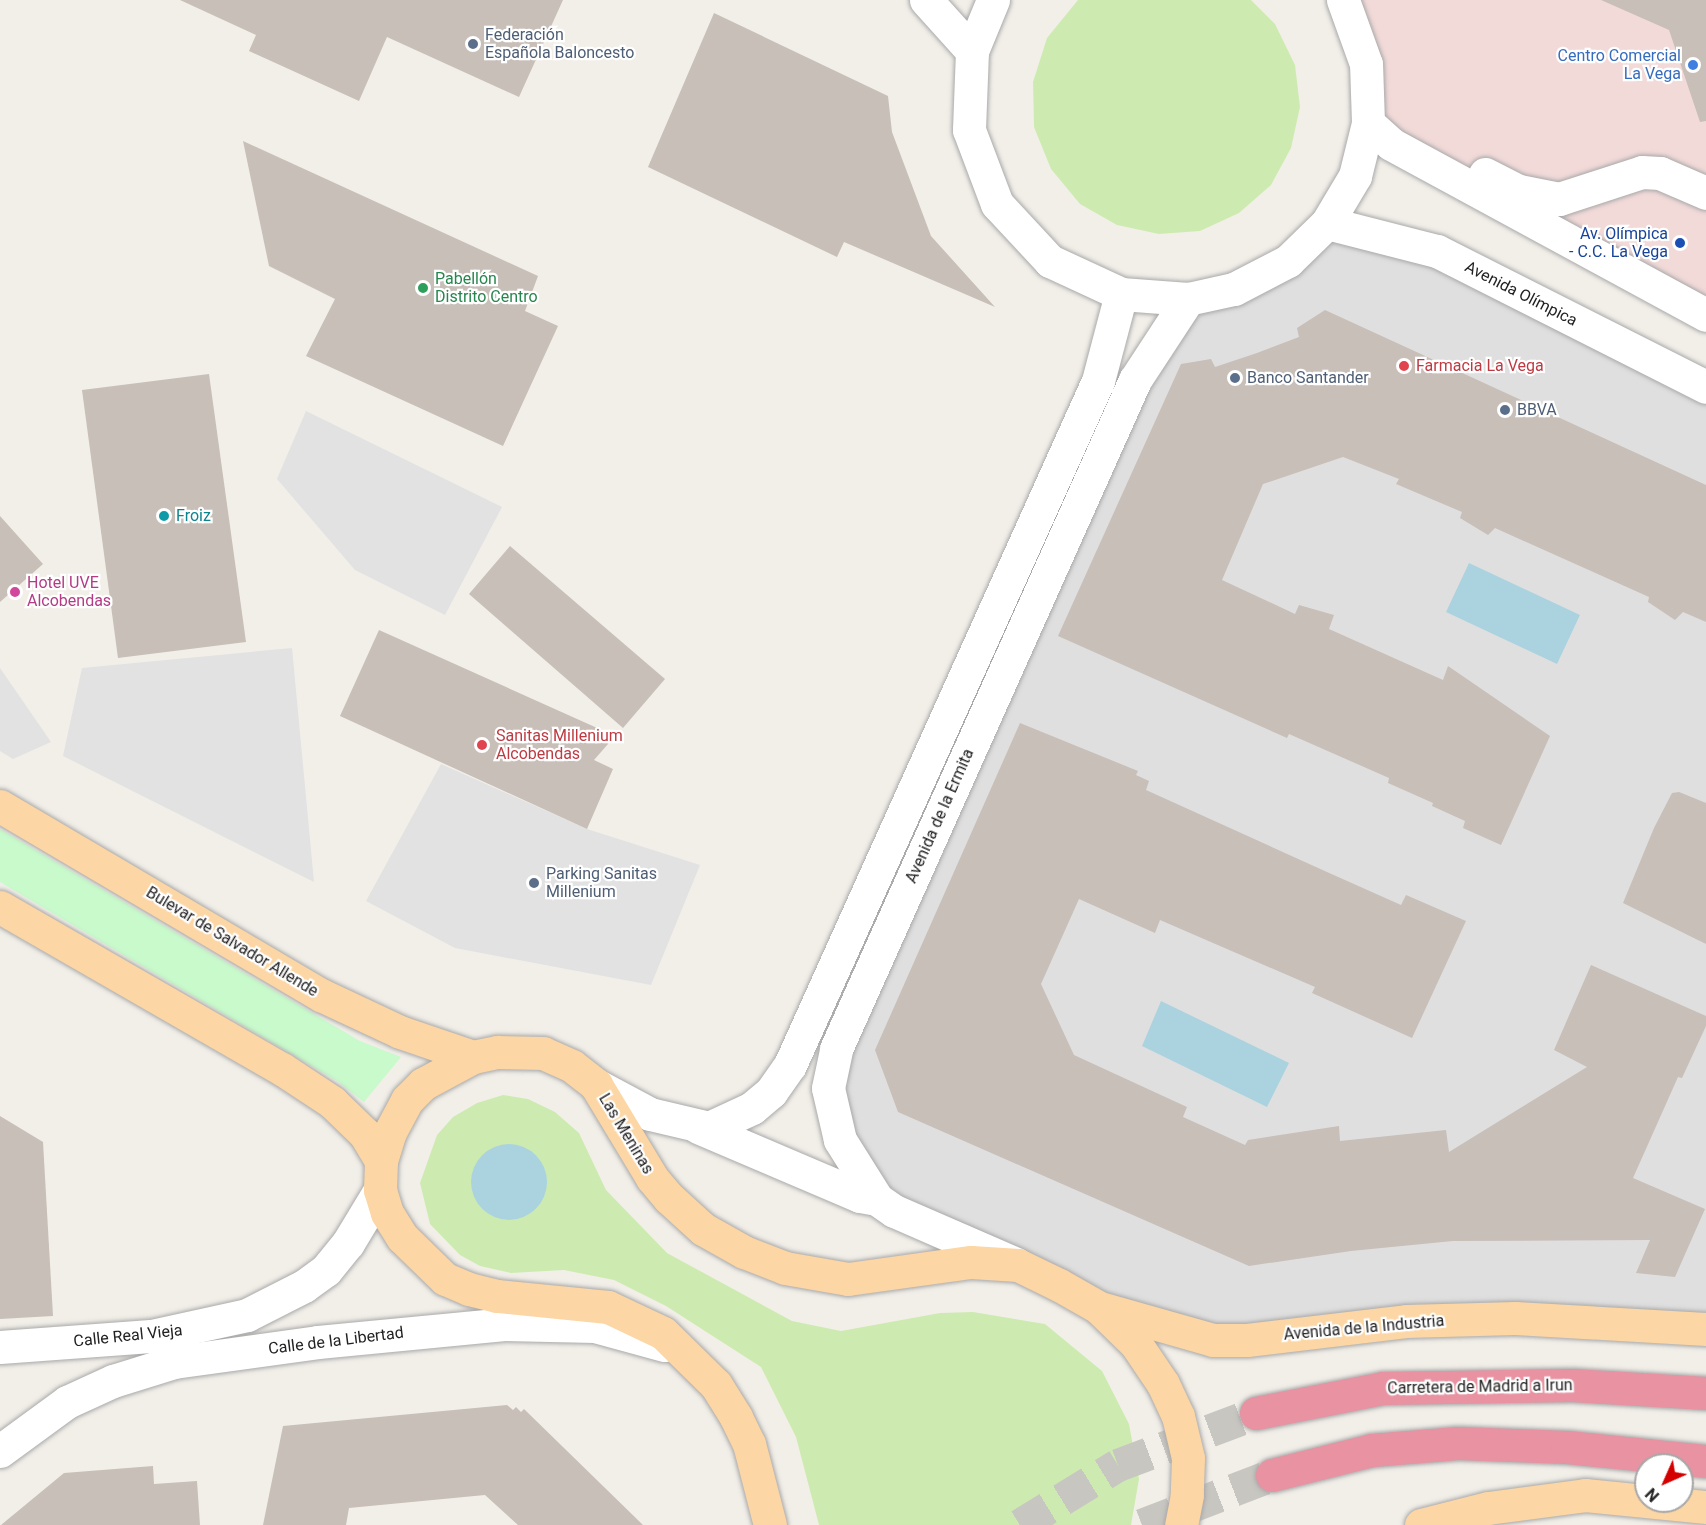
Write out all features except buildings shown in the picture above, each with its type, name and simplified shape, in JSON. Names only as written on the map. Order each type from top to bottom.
[{"type":"highway","name":"Carretera de Madrid a Irun","points":[[1256,1413],[1383,1388],[1572,1385],[1706,1393]]},
{"type":"highway","points":[[1272,1475],[1372,1450],[1458,1443],[1567,1447],[1706,1461]]},
{"type":"main road","name":"Bulevar de Salvador Allende","points":[[0,806],[321,995],[399,1032],[473,1057]]},
{"type":"main road","points":[[0,907],[282,1069],[332,1102],[365,1134],[380,1176],[387,1214],[402,1237],[445,1278],[497,1296],[608,1307],[663,1334],[690,1357],[716,1385],[749,1444],[770,1525]]},
{"type":"main road","name":"Las Meninas","points":[[380,1176],[390,1132],[407,1100],[423,1084],[473,1057],[513,1051],[543,1053],[572,1066],[596,1085],[652,1178],[669,1198],[703,1229],[744,1252],[795,1271],[848,1279],[971,1262],[1018,1265],[1098,1307],[1136,1344],[1178,1416],[1188,1458],[1187,1494],[1181,1525]]},
{"type":"main road","name":"Avenida de la Industria","points":[[1098,1307],[1213,1340],[1247,1340],[1406,1321],[1515,1318],[1706,1329]]},
{"type":"main road","points":[[749,1444],[750,1525]]},
{"type":"main road","points":[[1421,1525],[1488,1508],[1585,1495],[1706,1507]]},
{"type":"street","points":[[926,0],[972,51]]},
{"type":"street","points":[[993,0],[972,51],[969,130],[997,204],[1050,261],[1121,294],[1188,299],[1234,289],[1288,261],[1327,223],[1379,133],[1366,64],[1343,0]]},
{"type":"street","points":[[1379,133],[1475,169],[1519,191],[1559,199],[1642,172],[1659,173],[1706,193]]},
{"type":"street","points":[[1379,133],[1706,315]]},
{"type":"street","name":"Avenida Olímpica","points":[[1327,223],[1437,251],[1706,387]]},
{"type":"street","name":"Avenida de la Ermita","points":[[596,1085],[650,1114],[698,1127],[722,1124],[752,1108],[771,1092],[790,1065],[1098,381],[1121,294]]},
{"type":"street","name":"Avenida de la Ermita","points":[[1018,1265],[894,1211],[877,1199],[840,1140],[831,1111],[828,1088],[836,1049],[1136,380],[1188,299]]},
{"type":"street","points":[[698,1127],[860,1196],[877,1199]]},
{"type":"street","name":"Calle Real Vieja","points":[[0,1347],[151,1336],[247,1315],[304,1286],[326,1270],[348,1244],[380,1176]]},
{"type":"street","name":"Calle de la Libertad","points":[[0,1451],[67,1402],[113,1381],[174,1362],[451,1327],[559,1322],[652,1339],[690,1357]]},
{"type":"shaded area","points":[[1343,0],[1706,0],[1706,315],[1391,144]]},
{"type":"shaded area","points":[[1327,223],[1437,251],[1706,387],[1706,1329],[1183,1333],[861,1178],[836,1049],[1188,299]]},
{"type":"shaded area","points":[[306,411],[502,507],[445,615],[355,570],[277,479]]},
{"type":"shaded area","points":[[292,648],[314,882],[63,756],[82,668]]},
{"type":"shaded area","points":[[0,668],[51,742],[13,759],[0,751]]},
{"type":"shaded area","name":"Parking Sanitas Millenium","points":[[441,764],[587,829],[700,865],[651,985],[455,948],[366,901]]},
{"type":"green space","points":[[1078,0],[1251,0],[1275,24],[1295,65],[1300,107],[1291,148],[1271,185],[1239,213],[1200,231],[1159,234],[1117,225],[1080,204],[1051,169],[1034,127],[1033,82],[1047,38]]},
{"type":"green space","points":[[0,829],[360,1041],[401,1057],[364,1102],[337,1081],[0,882]]},
{"type":"green space","points":[[503,1095],[528,1099],[555,1112],[579,1133],[606,1190],[667,1253],[792,1321],[841,1331],[940,1313],[973,1312],[1045,1324],[1102,1371],[1129,1424],[1139,1479],[1131,1525],[819,1525],[796,1437],[761,1367],[666,1306],[614,1280],[564,1270],[511,1273],[480,1266],[460,1255],[430,1224],[420,1183],[437,1135],[453,1117],[477,1103]]},
{"type":"water","points":[[1469,563],[1580,615],[1557,664],[1446,612]]},
{"type":"water","points":[[1161,1001],[1289,1063],[1267,1107],[1142,1046]]},
{"type":"water","points":[[509,1144],[524,1147],[536,1155],[544,1167],[547,1182],[544,1197],[536,1209],[524,1217],[509,1220],[494,1217],[482,1209],[474,1197],[471,1182],[474,1167],[482,1155],[494,1147]]},
{"type":"tunnel","points":[[1020,1525],[1118,1465],[1256,1413]]},
{"type":"tunnel","points":[[1142,1525],[1272,1475]]},
{"type":"place","name":"Federación Española Baloncesto","points":[[473,44]]},
{"type":"place","name":"Centro Comercial La Vega","points":[[1693,65]]},
{"type":"place","name":"Av. Olímpica - C.C. La Vega","points":[[1680,243]]},
{"type":"place","name":"Pabellón Distrito Centro","points":[[423,288]]},
{"type":"place","name":"Farmacia La Vega","points":[[1404,366]]},
{"type":"place","name":"Banco Santander","points":[[1235,378]]},
{"type":"place","name":"BBVA","points":[[1505,410]]},
{"type":"place","name":"Froiz","points":[[164,516]]},
{"type":"place","name":"Hotel UVE Alcobendas","points":[[15,592]]},
{"type":"place","name":"Sanitas Millenium Alcobendas","points":[[482,745]]},
{"type":"place","name":"Parking Sanitas Millenium","points":[[534,883]]}]
